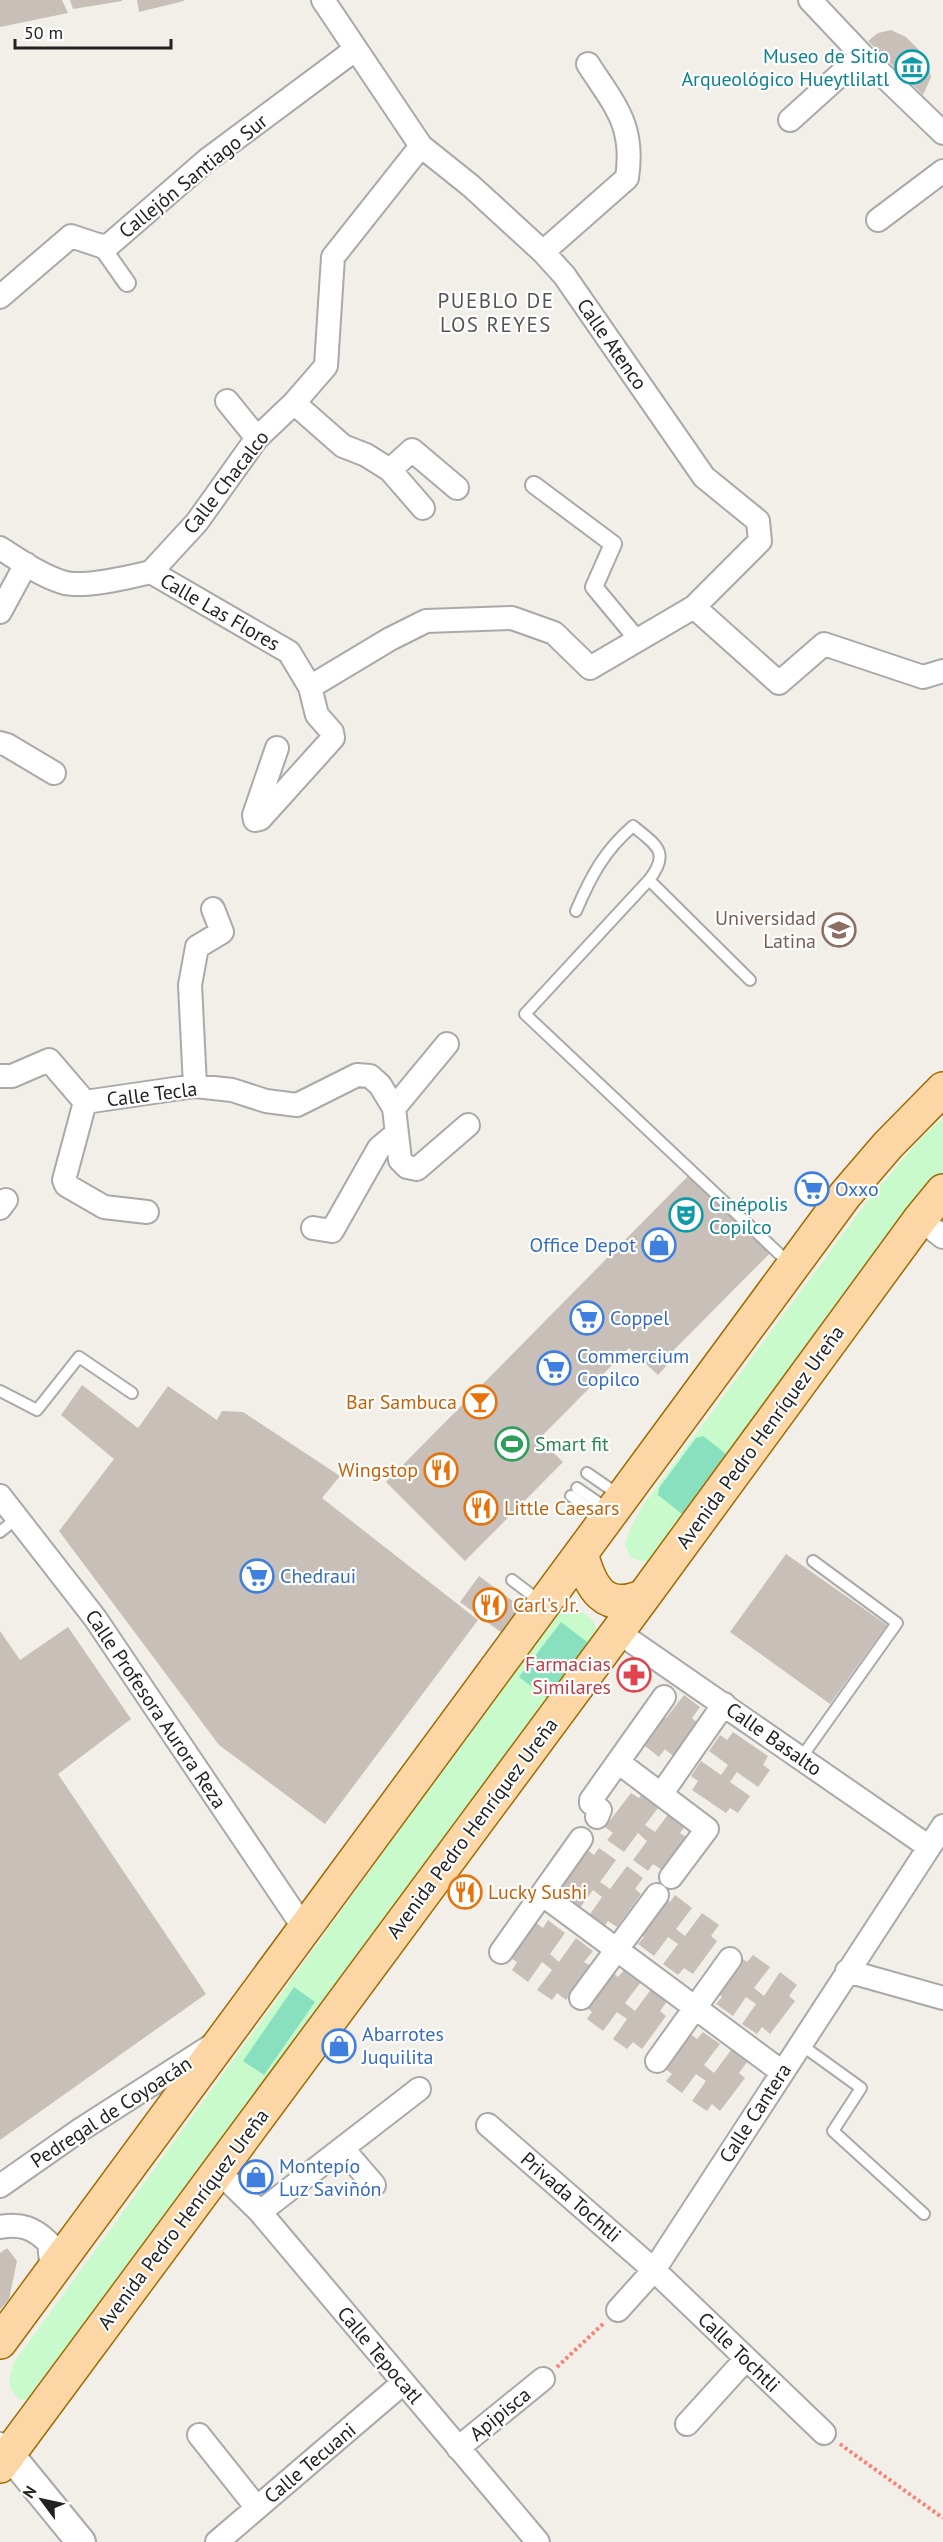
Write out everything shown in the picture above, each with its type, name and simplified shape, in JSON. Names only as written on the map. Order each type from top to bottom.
[{"type":"main road","points":[[0,2342],[845,1195],[888,1145],[943,1089]]},
{"type":"main road","name":"Avenida Pedro Henríquez Ureña","points":[[3,2456],[218,2171],[644,1596],[932,1228],[943,1191]]},
{"type":"main road","points":[[581,1553],[591,1583],[603,1596],[619,1602],[636,1600],[644,1596]]},
{"type":"main road","points":[[544,1604],[567,1600],[586,1603],[594,1607],[610,1627],[618,1632]]},
{"type":"street","name":"Calle Atenco","points":[[323,0],[422,146],[471,186],[543,252],[564,275],[704,477],[758,522],[760,541],[694,607]]},
{"type":"street","points":[[810,0],[862,55],[943,133]]},
{"type":"street","name":"Callejón Santiago Sur","points":[[0,297],[71,236],[101,246],[109,245],[207,160],[356,49]]},
{"type":"street","points":[[790,120],[862,55]]},
{"type":"street","points":[[543,252],[627,178],[630,159],[628,132],[624,120],[588,64]]},
{"type":"street","name":"Calle Chacalco","points":[[151,572],[197,522],[257,438],[294,403],[326,366],[333,257],[422,146]]},
{"type":"street","points":[[878,220],[943,171]]},
{"type":"street","points":[[101,246],[127,283]]},
{"type":"street","points":[[227,400],[257,438]]},
{"type":"street","points":[[294,403],[344,446],[366,455],[390,470],[423,508]]},
{"type":"street","points":[[390,470],[412,450],[457,488]]},
{"type":"street","points":[[534,485],[613,544],[594,587],[638,640]]},
{"type":"street","name":"Calle Las Flores","points":[[0,548],[64,583],[109,582],[151,572],[289,652],[310,687],[317,715],[332,732],[333,738],[260,819],[255,820],[254,815],[277,748]]},
{"type":"street","points":[[0,612],[26,564]]},
{"type":"street","points":[[310,687],[390,639],[426,621],[512,618],[554,633],[590,668],[694,607],[779,683],[824,644],[923,677],[943,671]]},
{"type":"street","points":[[0,743],[54,773]]},
{"type":"street","points":[[195,1086],[190,985],[197,947],[222,932],[213,909]]},
{"type":"street","points":[[393,1108],[447,1044]]},
{"type":"street","name":"Calle Tecla","points":[[0,1076],[12,1076],[49,1059],[85,1102],[195,1086],[231,1090],[266,1101],[297,1105],[357,1075],[370,1076],[380,1085],[393,1108],[400,1160],[407,1167],[417,1169],[468,1125]]},
{"type":"street","points":[[85,1102],[64,1180],[66,1185],[105,1207],[147,1212]]},
{"type":"street","points":[[313,1228],[332,1231],[379,1148],[397,1133]]},
{"type":"street","name":"Calle Profesora Aurora Reza","points":[[0,1496],[8,1525],[95,1618],[304,1928]]},
{"type":"street","name":"Calle Basalto","points":[[618,1632],[929,1847]]},
{"type":"street","points":[[597,1817],[600,1810],[591,1803],[591,1800],[664,1697]]},
{"type":"street","points":[[662,1793],[724,1704]]},
{"type":"street","points":[[618,1762],[707,1829],[671,1877]]},
{"type":"street","name":"Calle Cantera","points":[[618,2310],[654,2270],[943,1826]]},
{"type":"street","points":[[501,1952],[581,1839]]},
{"type":"street","points":[[543,1895],[782,2072]]},
{"type":"street","points":[[581,1998],[657,1895]]},
{"type":"street","points":[[657,2061],[730,1959]]},
{"type":"street","points":[[847,1971],[943,1998]]},
{"type":"street","name":"Pedregal de Coyoacán","points":[[0,2186],[80,2130],[223,2038]]},
{"type":"street","points":[[260,2212],[419,2089]]},
{"type":"street","name":"Privada Tochtli","points":[[488,2125],[654,2270]]},
{"type":"street","points":[[343,2149],[374,2185]]},
{"type":"street","name":"Calle Tepocatl","points":[[218,2171],[260,2212],[538,2542]]},
{"type":"street","points":[[0,2227],[16,2224],[36,2230],[49,2243],[52,2271]]},
{"type":"street","name":"Calle Tochtli","points":[[654,2270],[824,2433]]},
{"type":"street","points":[[687,2424],[746,2359]]},
{"type":"street","name":"Apipisca","points":[[458,2448],[543,2379]]},
{"type":"street","name":"Calle Tecuani","points":[[217,2542],[404,2384]]},
{"type":"street","points":[[199,2435],[258,2508]]},
{"type":"street","points":[[3,2456],[81,2542]]},
{"type":"lane","points":[[576,911],[590,877],[611,846],[633,826],[655,845],[662,857],[660,867],[525,1014],[792,1266]]},
{"type":"lane","points":[[649,880],[750,980]]},
{"type":"lane","points":[[0,1391],[37,1410],[79,1358],[132,1393]]},
{"type":"lane","points":[[587,1473],[613,1509]]},
{"type":"lane","points":[[574,1492],[613,1509]]},
{"type":"lane","points":[[801,1758],[897,1623],[813,1561]]},
{"type":"lane","points":[[512,1580],[544,1604]]},
{"type":"lane","points":[[800,2044],[861,2088],[833,2131],[924,2214]]},
{"type":"path","points":[[543,2379],[618,2310]]},
{"type":"path","points":[[824,2433],[943,2518]]},
{"type":"green space","points":[[943,1118],[943,1173],[932,1184],[653,1561],[641,1561],[630,1557],[625,1545],[629,1531],[644,1504],[868,1200],[921,1138]]},
{"type":"green space","points":[[703,1436],[725,1453],[727,1459],[688,1512],[682,1514],[658,1495],[659,1488],[696,1438]]},
{"type":"green space","points":[[566,1608],[579,1611],[589,1617],[596,1626],[599,1638],[33,2398],[21,2400],[10,2387],[15,2361],[557,1613]]},
{"type":"green space","points":[[561,1622],[591,1645],[549,1700],[519,1677]]},
{"type":"green space","points":[[294,1987],[315,2002],[264,2075],[243,2061]]},
{"type":"building","points":[[0,0],[62,0],[68,13],[0,27]]},
{"type":"building","points":[[70,0],[122,0],[122,1],[73,9]]},
{"type":"building","points":[[137,0],[184,0],[184,1],[139,12]]},
{"type":"building","name":"Museo de Sitio Arqueológico Hueytlilatl","points":[[891,30],[906,37],[926,57],[931,77],[923,95],[868,41],[878,33]]},
{"type":"building","name":"Commercium Copilco","points":[[697,1167],[777,1246],[667,1357],[671,1361],[658,1375],[629,1348],[539,1439],[563,1462],[465,1561],[386,1482]]},
{"type":"building","name":"Chedraui","points":[[82,1385],[138,1428],[168,1386],[217,1420],[222,1411],[243,1412],[340,1476],[322,1498],[478,1620],[325,1824],[219,1745],[59,1531],[114,1459],[61,1415]]},
{"type":"building","points":[[786,1554],[887,1625],[830,1704],[730,1632]]},
{"type":"building","name":"Carl's Jr.","points":[[479,1576],[521,1607],[502,1633],[460,1602]]},
{"type":"building","points":[[68,1627],[131,1719],[58,1774],[206,1994],[0,2140],[0,1631],[20,1660]]},
{"type":"building","points":[[684,1695],[700,1707],[692,1718],[698,1723],[673,1756],[665,1749],[659,1757],[645,1746],[660,1725],[651,1719],[657,1711],[666,1718]]},
{"type":"building","points":[[733,1732],[768,1756],[763,1765],[770,1770],[758,1787],[737,1772],[730,1782],[750,1796],[738,1813],[730,1808],[726,1813],[692,1790],[698,1781],[691,1776],[701,1761],[721,1775],[728,1765],[709,1751],[720,1735],[727,1740]]},
{"type":"building","points":[[644,1791],[661,1804],[645,1825],[655,1832],[672,1809],[688,1821],[680,1833],[686,1837],[662,1870],[653,1864],[648,1871],[633,1860],[647,1841],[638,1833],[624,1852],[607,1840],[613,1833],[605,1827],[631,1793],[639,1798]]},
{"type":"building","points":[[599,1848],[616,1860],[600,1882],[610,1889],[627,1866],[643,1878],[635,1889],[641,1894],[617,1927],[608,1921],[603,1928],[588,1917],[602,1897],[593,1890],[579,1909],[563,1897],[568,1890],[560,1884],[586,1849],[594,1855]]},
{"type":"building","points":[[675,1895],[692,1908],[676,1929],[685,1936],[702,1913],[719,1925],[711,1936],[717,1941],[693,1974],[684,1968],[678,1975],[663,1964],[678,1944],[668,1937],[654,1956],[638,1944],[644,1937],[636,1932],[662,1896],[670,1902]]},
{"type":"building","points":[[548,1920],[565,1933],[550,1954],[559,1962],[576,1938],[593,1951],[584,1962],[591,1966],[566,2000],[557,1993],[552,2000],[537,1990],[552,1970],[542,1962],[528,1982],[512,1970],[517,1962],[509,1957],[535,1922],[543,1928]]},
{"type":"building","points":[[753,1955],[770,1967],[754,1988],[764,1996],[780,1972],[797,1985],[789,1996],[795,2001],[770,2034],[762,2027],[757,2034],[742,2024],[756,2004],[746,1997],[733,2016],[716,2004],[722,1997],[714,1991],[739,1956],[747,1962]]},
{"type":"building","points":[[624,1970],[641,1982],[625,2003],[635,2011],[652,1988],[668,2000],[660,2011],[666,2016],[642,2049],[633,2042],[627,2049],[613,2039],[627,2019],[617,2012],[603,2031],[587,2019],[592,2012],[585,2006],[611,1971],[618,1977]]},
{"type":"building","points":[[703,2032],[720,2044],[704,2065],[714,2073],[731,2050],[747,2062],[739,2073],[745,2078],[720,2111],[712,2104],[707,2111],[692,2101],[706,2081],[696,2074],[682,2093],[666,2081],[672,2074],[664,2068],[689,2033],[697,2039]]},
{"type":"building","points":[[7,2248],[17,2261],[9,2299],[0,2310],[0,2253]]},
{"type":"place","name":"Museo de Sitio Arqueológico Hueytlilatl","points":[[912,67]]},
{"type":"place","name":"Universidad Latina","points":[[839,930]]},
{"type":"place","name":"Oxxo","points":[[812,1189]]},
{"type":"place","name":"Cinépolis Copilco","points":[[686,1215]]},
{"type":"place","name":"Office Depot","points":[[659,1245]]},
{"type":"place","name":"Coppel","points":[[587,1318]]},
{"type":"place","name":"Commercium Copilco","points":[[554,1368]]},
{"type":"place","name":"Bar Sambuca","points":[[480,1402]]},
{"type":"place","name":"Smart fit","points":[[512,1444]]},
{"type":"place","name":"Wingstop","points":[[441,1470]]},
{"type":"place","name":"Little Caesars","points":[[481,1508]]},
{"type":"place","name":"Chedraui","points":[[257,1576]]},
{"type":"place","name":"Carl's Jr.","points":[[490,1605]]},
{"type":"place","name":"Farmacias Similares","points":[[634,1675]]},
{"type":"place","name":"Lucky Sushi","points":[[465,1892]]},
{"type":"place","name":"Abarrotes Juquilita","points":[[339,2046]]},
{"type":"place","name":"Montepío Luz Saviñón","points":[[256,2177]]},
{"type":"district","name":"PUEBLO DE LOS REYES","points":[[496,312]]}]
